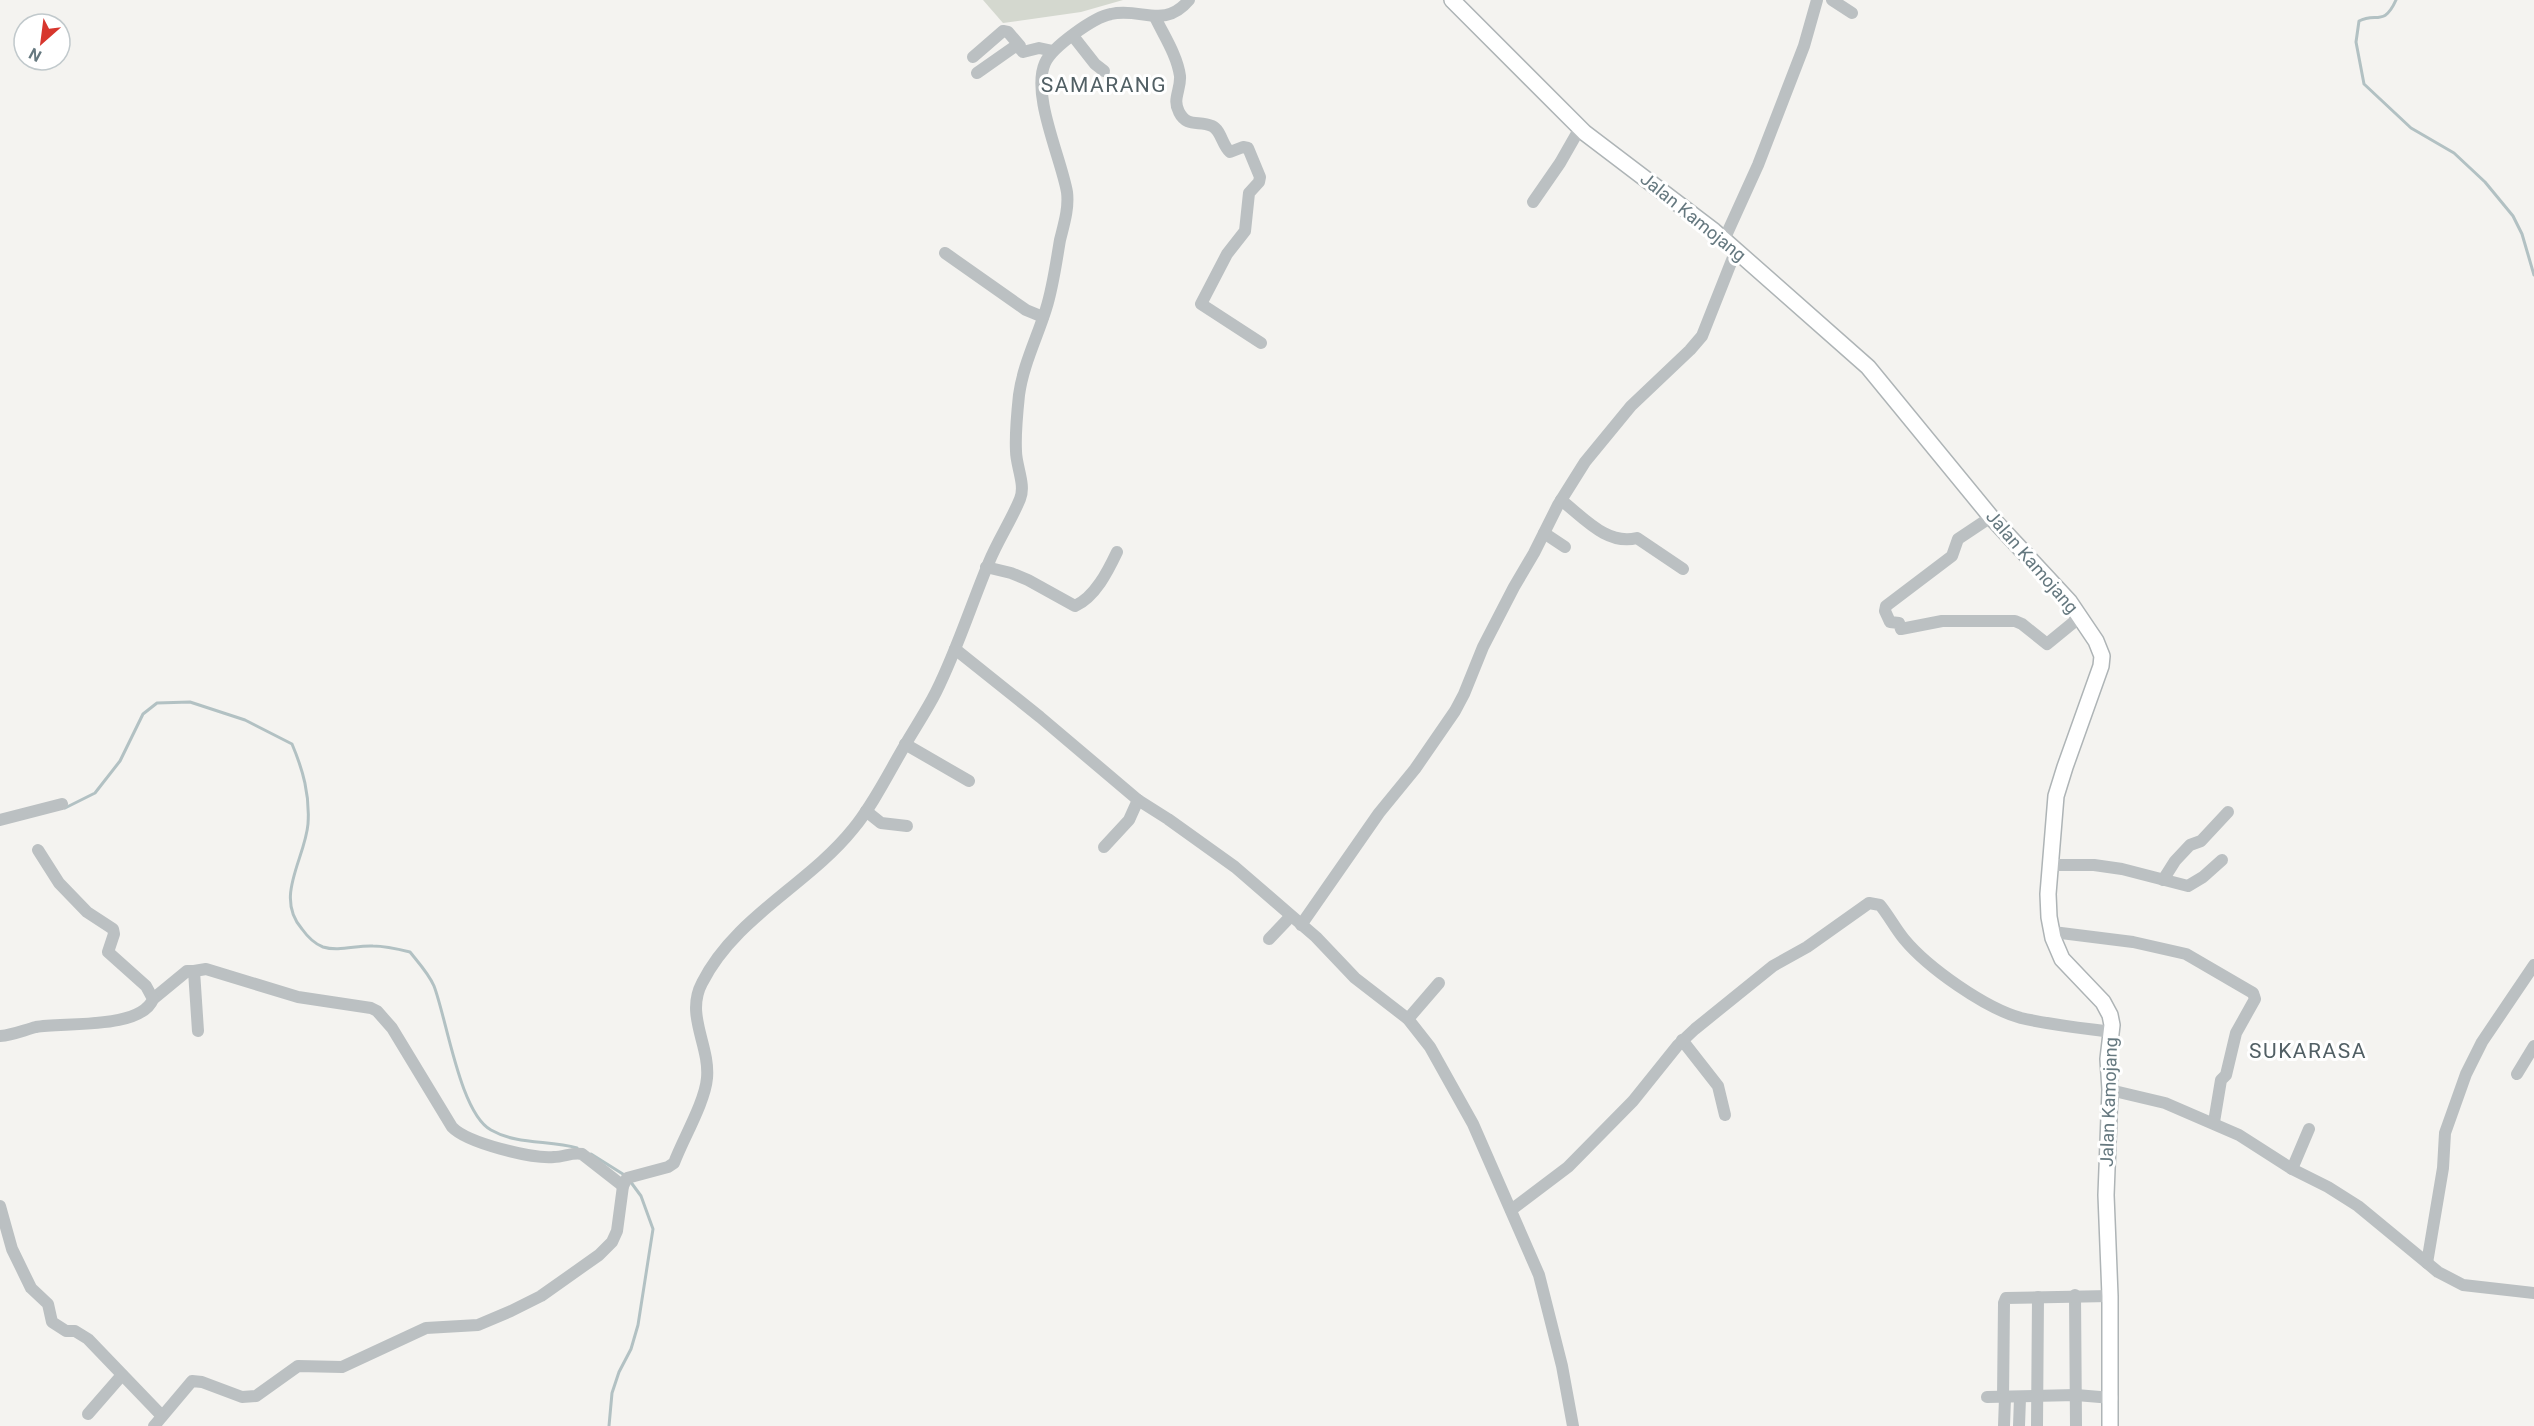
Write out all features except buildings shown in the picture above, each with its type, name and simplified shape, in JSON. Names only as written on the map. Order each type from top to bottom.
[{"type":"main road","name":"Jalan Kamojang","points":[[1452,0],[1580,128],[1730,245],[1868,367],[1991,517],[2056,585],[2097,641],[2102,662],[2056,796],[2049,917],[2062,959],[2103,1002],[2110,1016],[2112,1032],[2108,1059],[2110,1089],[2106,1195],[2110,1296],[2109,1375],[2112,1398],[2110,1426]]},
{"type":"street","points":[[625,1182],[668,1167],[674,1162],[704,1090],[707,1075],[705,1051],[694,1009],[696,997],[706,975],[742,930],[826,858],[850,833],[866,811],[935,693],[955,649],[986,567],[1021,495],[1015,442],[1021,378],[1043,317],[1068,206],[1060,164],[1043,102],[1043,71],[1053,51],[1110,14],[1155,17],[1174,14],[1189,0]]},
{"type":"street","points":[[1301,925],[1368,828],[1421,760],[1455,711],[1483,646],[1561,500],[1585,462],[1617,422],[1702,336],[1730,245],[1804,46],[1817,0]]},
{"type":"street","points":[[1832,0],[1852,13]]},
{"type":"street","points":[[1155,17],[1176,63],[1180,81],[1175,97],[1180,113],[1184,119],[1195,125],[1215,127],[1228,151],[1247,147],[1260,177],[1259,182],[1249,193],[1245,231],[1227,254],[1201,304],[1261,343]]},
{"type":"street","points":[[973,57],[1003,31],[1008,32],[1023,52],[1039,48],[1053,51]]},
{"type":"street","points":[[1073,36],[1095,64],[1104,71]]},
{"type":"street","points":[[977,74],[1020,46]]},
{"type":"street","points":[[1533,202],[1560,163],[1580,128]]},
{"type":"street","points":[[945,253],[1026,310],[1043,317]]},
{"type":"street","points":[[1561,500],[1612,538],[1628,541],[1637,538],[1683,569]]},
{"type":"street","points":[[1991,517],[1958,539],[1953,546],[1952,556],[1886,606],[1885,611],[1890,622],[1899,623],[1901,629],[1942,621],[2019,622],[2047,644],[2080,617]]},
{"type":"street","points":[[1544,533],[1565,547]]},
{"type":"street","points":[[986,567],[1028,580],[1075,606],[1085,601],[1094,590],[1109,569],[1117,552]]},
{"type":"street","points":[[955,649],[1138,800],[1235,867],[1290,917],[1316,937],[1355,978],[1407,1019],[1430,1047],[1473,1124],[1539,1275],[1551,1316],[1573,1426]]},
{"type":"street","points":[[905,744],[969,781]]},
{"type":"street","points":[[1104,847],[1129,820],[1138,800]]},
{"type":"street","points":[[0,820],[62,804]]},
{"type":"street","points":[[866,811],[881,823],[907,826]]},
{"type":"street","points":[[2163,880],[2175,861],[2190,846],[2201,841],[2228,812]]},
{"type":"street","points":[[38,850],[59,883],[87,912],[113,929],[114,934],[108,952],[146,986],[153,999]]},
{"type":"street","points":[[2052,865],[2094,865],[2122,869],[2181,885],[2194,884],[2222,860]]},
{"type":"street","points":[[1511,1210],[1568,1167],[1632,1101],[1683,1040],[1773,966],[1872,903],[1880,905],[1904,939],[1926,962],[1953,983],[2004,1012],[2021,1018],[2112,1032]]},
{"type":"street","points":[[1269,939],[1290,917]]},
{"type":"street","points":[[2053,932],[2133,942],[2182,953],[2253,993],[2255,999],[2236,1033],[2226,1075],[2221,1080],[2214,1122]]},
{"type":"street","points":[[2427,1263],[2443,1168],[2445,1133],[2466,1074],[2482,1042],[2534,965]]},
{"type":"street","points":[[0,1036],[37,1027],[116,1020],[144,1010],[153,999],[187,971],[206,969],[298,996],[371,1008],[388,1021],[458,1134],[504,1149],[554,1158],[576,1152],[625,1182]]},
{"type":"street","points":[[194,971],[198,1031]]},
{"type":"street","points":[[1407,1019],[1439,982]]},
{"type":"street","points":[[1683,1040],[1718,1086],[1725,1115]]},
{"type":"street","points":[[2517,1074],[2534,1046]]},
{"type":"street","points":[[2110,1089],[2153,1099],[2214,1122],[2255,1144],[2292,1169],[2328,1187],[2358,1206],[2427,1263],[2463,1285],[2534,1293]]},
{"type":"street","points":[[2292,1169],[2309,1129]]},
{"type":"street","points":[[0,1206],[12,1249],[31,1288],[48,1304],[52,1322],[66,1331],[80,1333],[122,1375],[158,1421],[192,1381],[202,1382],[242,1397],[256,1396],[298,1366],[342,1367],[426,1328],[465,1327],[486,1323],[534,1301],[599,1255],[612,1242],[617,1231],[625,1182]]},
{"type":"street","points":[[2075,1295],[2076,1426]]},
{"type":"street","points":[[2004,1426],[2004,1300],[2006,1298],[2075,1295],[2110,1296]]},
{"type":"street","points":[[2037,1426],[2038,1297]]},
{"type":"street","points":[[88,1414],[122,1375]]},
{"type":"street","points":[[1988,1397],[2076,1395],[2112,1398]]},
{"type":"street","points":[[2019,1426],[2020,1398]]},
{"type":"shaded area","points":[[983,0],[1123,0],[1081,12],[1003,23]]},
{"type":"waterway","points":[[2396,0],[2384,16],[2359,21],[2356,42],[2364,84],[2411,128],[2454,153],[2485,182],[2513,216],[2522,234],[2534,275]]},
{"type":"waterway","points":[[65,808],[95,793],[120,761],[143,714],[157,703],[190,702],[245,720],[292,744],[302,773],[308,803],[306,837],[291,891],[294,917],[302,929],[323,947],[342,949],[378,946],[410,952],[434,986],[463,1086],[480,1120],[491,1130],[511,1138],[577,1148]]},
{"type":"waterway","points":[[591,1154],[626,1176]]},
{"type":"waterway","points":[[609,1426],[612,1393],[619,1372],[631,1349],[638,1325],[653,1229],[641,1196],[630,1181]]},
{"type":"district","name":"SAMARANG","points":[[1104,85]]},
{"type":"district","name":"SUKARASA","points":[[2308,1051]]}]
